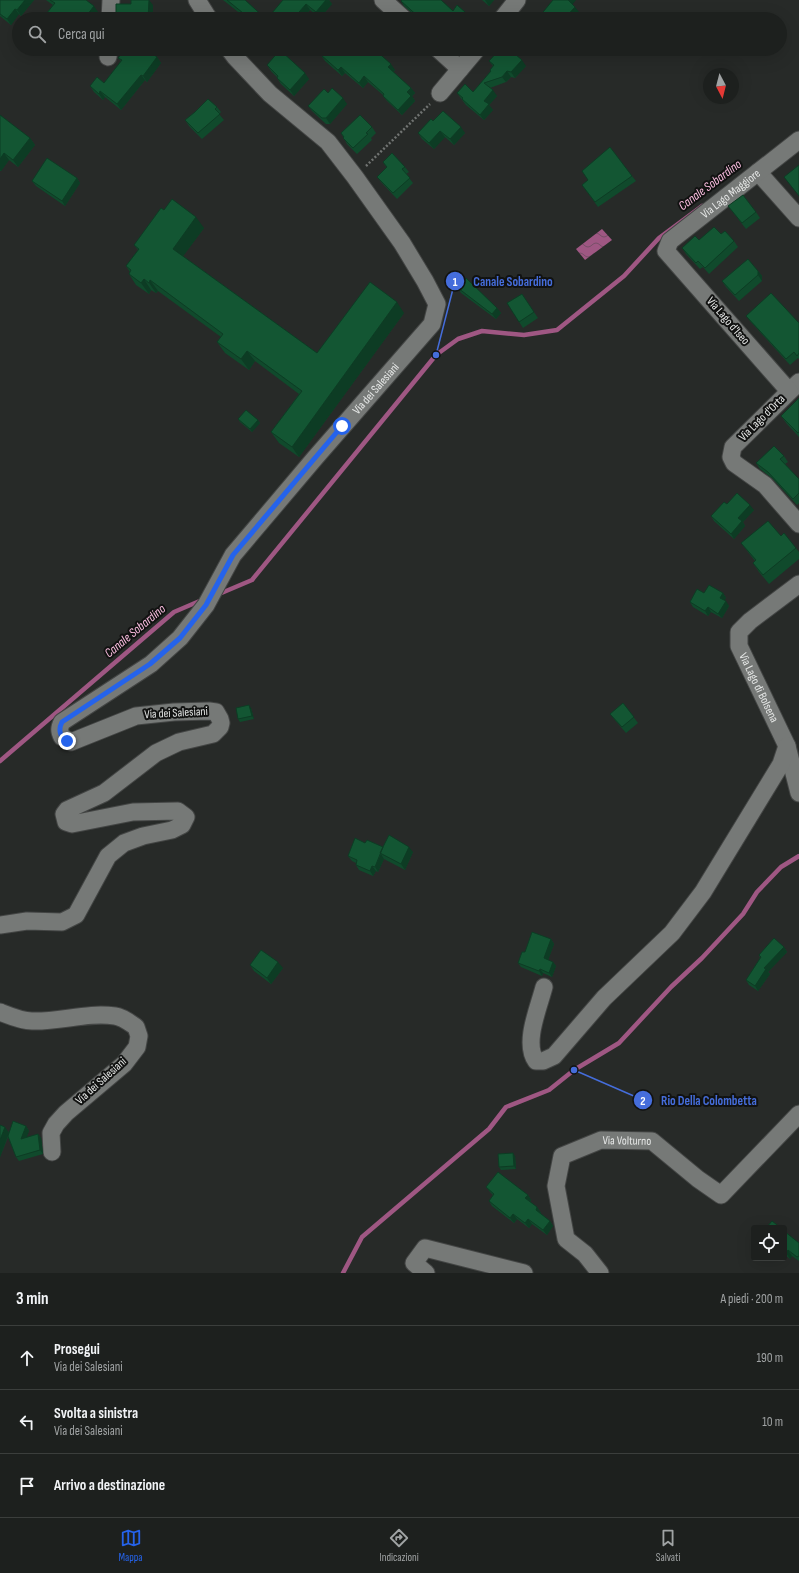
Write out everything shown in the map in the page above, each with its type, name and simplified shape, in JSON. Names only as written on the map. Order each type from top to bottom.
[{"type":"street","points":[[110,12],[111,0]]},
{"type":"street","points":[[197,0],[205,12]]},
{"type":"street","points":[[383,0],[396,12]]},
{"type":"street","points":[[508,12],[517,0]]},
{"type":"street","name":"Via dei Salesiani","points":[[0,925],[27,920],[62,922],[76,915],[108,856],[124,843],[143,836],[172,830],[182,825],[186,817],[178,811],[133,812],[72,824],[66,822],[64,814],[67,810],[104,793],[156,753],[179,742],[213,734],[220,727],[221,723],[216,712],[188,712],[136,716],[71,742],[62,737],[60,729],[62,722],[150,664],[180,638],[209,598],[233,555],[432,324],[437,304],[425,281],[402,243],[355,177],[328,142],[270,94],[234,56]]},
{"type":"street","points":[[446,56],[460,69]]},
{"type":"street","points":[[440,93],[471,56]]},
{"type":"street","name":"Via Lago Maggiore","points":[[666,251],[670,241],[799,140]]},
{"type":"street","points":[[758,172],[799,218]]},
{"type":"street","name":"Via Lago d'Iseo","points":[[666,251],[794,386]]},
{"type":"street","name":"Via Lago d'Orta","points":[[794,386],[733,447],[731,457],[734,463],[765,485],[799,524]]},
{"type":"street","name":"Via Lago di Bolsena","points":[[799,584],[750,621],[739,632],[739,646],[787,746],[799,793]]},
{"type":"street","points":[[544,987],[530,1038],[532,1055],[536,1061],[543,1061],[554,1056],[604,998],[672,933],[703,892],[781,764],[787,746]]},
{"type":"street","name":"Via dei Salesiani","points":[[0,1012],[31,1022],[87,1016],[116,1016],[136,1027],[139,1036],[136,1047],[124,1064],[66,1113],[56,1124],[51,1133],[52,1152]]},
{"type":"street","name":"Via Volturno","points":[[600,1273],[585,1254],[566,1239],[556,1186],[562,1156],[601,1140],[652,1141],[720,1195],[799,1114]]},
{"type":"street","points":[[426,1273],[414,1263],[425,1248],[524,1273]]},
{"type":"path","points":[[355,177],[440,93]]},
{"type":"water","points":[[602,229],[612,240],[585,260],[576,249]]},
{"type":"building","points":[[0,0],[25,0],[7,19],[0,14]]},
{"type":"building","points":[[50,0],[86,0],[94,6],[89,12],[48,12],[55,3]]},
{"type":"building","points":[[131,0],[149,0],[148,12],[116,12],[116,4],[131,4]]},
{"type":"building","points":[[227,0],[245,0],[258,12],[242,12]]},
{"type":"building","points":[[283,0],[326,0],[316,12],[306,4],[299,12],[273,12]]},
{"type":"building","points":[[441,0],[453,11],[457,5],[465,12],[413,12],[401,1]]},
{"type":"building","points":[[553,0],[568,0],[575,7],[570,12],[543,12]]},
{"type":"building","points":[[120,56],[157,57],[143,76],[141,75],[117,104],[100,91],[99,94],[90,86],[97,77],[104,83],[122,60],[118,58]]},
{"type":"building","points":[[275,56],[287,56],[305,73],[290,90],[277,78],[278,76],[267,65]]},
{"type":"building","points":[[322,56],[382,56],[391,64],[388,67],[411,88],[407,92],[411,96],[398,110],[383,96],[384,94],[364,76],[359,83],[341,67],[338,70]]},
{"type":"building","points":[[494,56],[517,56],[522,60],[511,72],[507,71],[502,77],[484,83],[493,90],[484,101],[489,104],[480,115],[457,93],[465,84],[473,92],[491,71],[490,70],[494,65],[489,61]]},
{"type":"building","points":[[332,88],[343,98],[326,118],[322,118],[308,106],[324,89],[328,93]]},
{"type":"building","points":[[208,99],[217,107],[215,109],[220,114],[198,133],[185,120]]},
{"type":"building","points":[[443,111],[461,127],[450,139],[440,131],[429,143],[418,133],[431,119],[433,121]]},
{"type":"building","points":[[0,115],[30,138],[13,160],[4,153],[0,159]]},
{"type":"building","points":[[360,115],[372,127],[366,133],[368,134],[353,148],[343,138],[344,137],[341,133]]},
{"type":"building","points":[[610,147],[632,176],[595,202],[582,185],[588,180],[582,171]]},
{"type":"building","points":[[392,153],[405,167],[402,169],[410,178],[393,193],[377,177],[387,167],[383,162]]},
{"type":"building","points":[[47,158],[77,178],[62,201],[32,181]]},
{"type":"building","points":[[799,165],[799,196],[784,177]]},
{"type":"building","points":[[743,195],[756,212],[742,223],[728,206]]},
{"type":"building","points":[[172,199],[196,217],[173,249],[317,353],[370,282],[397,302],[292,447],[271,432],[302,391],[247,351],[241,359],[217,342],[223,334],[150,280],[149,283],[144,279],[141,283],[129,274],[131,270],[126,266],[139,249],[134,245],[161,208],[164,210]]},
{"type":"building","points":[[714,227],[721,234],[725,231],[734,241],[705,268],[698,261],[696,263],[682,248],[695,236],[699,240]]},
{"type":"building","points":[[748,259],[758,271],[758,275],[735,295],[722,281]]},
{"type":"building","points":[[466,278],[497,308],[492,314],[458,288]]},
{"type":"building","points":[[771,293],[799,323],[799,353],[797,356],[794,352],[786,359],[746,316]]},
{"type":"building","points":[[522,294],[534,312],[519,322],[507,303]]},
{"type":"building","points":[[799,398],[799,432],[798,433],[781,416]]},
{"type":"building","points":[[246,410],[258,420],[250,429],[238,419]]},
{"type":"building","points":[[774,446],[784,456],[780,459],[799,479],[799,493],[793,499],[768,472],[756,463]]},
{"type":"building","points":[[737,493],[750,505],[738,518],[742,521],[731,534],[711,516],[724,502],[727,504]]},
{"type":"building","points":[[768,521],[781,536],[784,533],[796,548],[763,575],[753,563],[756,560],[741,543]]},
{"type":"building","points":[[709,585],[723,593],[720,598],[726,601],[718,614],[708,607],[705,611],[690,602],[697,589],[704,593]]},
{"type":"building","points":[[623,703],[634,717],[622,727],[610,714]]},
{"type":"building","points":[[249,705],[252,716],[238,719],[236,708]]},
{"type":"building","points":[[389,835],[409,847],[401,864],[380,853]]},
{"type":"building","points":[[355,838],[365,843],[367,840],[383,847],[375,867],[372,866],[370,871],[356,865],[357,860],[348,856]]},
{"type":"building","points":[[532,932],[551,939],[544,958],[553,962],[549,973],[518,963],[522,952],[525,952]]},
{"type":"building","points":[[774,938],[784,947],[764,968],[766,969],[755,986],[746,980],[761,957],[759,955]]},
{"type":"building","points":[[261,950],[278,962],[267,978],[250,965]]},
{"type":"building","points":[[13,1121],[26,1126],[21,1139],[38,1134],[40,1150],[16,1157],[8,1136]]},
{"type":"building","points":[[0,1125],[5,1127],[0,1140]]},
{"type":"building","points":[[513,1153],[514,1166],[499,1167],[498,1154]]},
{"type":"building","points":[[498,1172],[528,1195],[525,1198],[537,1207],[536,1210],[550,1221],[543,1230],[528,1219],[525,1223],[513,1214],[510,1218],[489,1201],[494,1194],[486,1187]]},
{"type":"building","points":[[772,1221],[777,1225],[769,1225]]},
{"type":"building","points":[[787,1233],[799,1243],[799,1256],[797,1257],[788,1250],[787,1252]]},
{"type":"waterway","name":"Canale Sobardino","points":[[219,594],[252,580],[436,355],[458,339],[482,331],[524,335],[557,330],[624,276],[659,238],[702,206]]},
{"type":"waterway","name":"Canale Sobardino","points":[[0,761],[174,612],[202,600]]},
{"type":"waterway","points":[[343,1273],[362,1237],[489,1129],[506,1107],[549,1090],[574,1070],[619,1043],[671,987],[702,958],[743,914],[757,892],[781,867],[799,856]]},
{"type":"place","name":"Canale Sobardino","points":[[436,355]]},
{"type":"place","name":"Rio Della Colombetta","points":[[574,1070]]},
{"type":"route","points":[[67,741],[60,733],[60,726],[62,722],[150,664],[180,638],[206,605],[212,591],[233,555],[342,426]]}]
